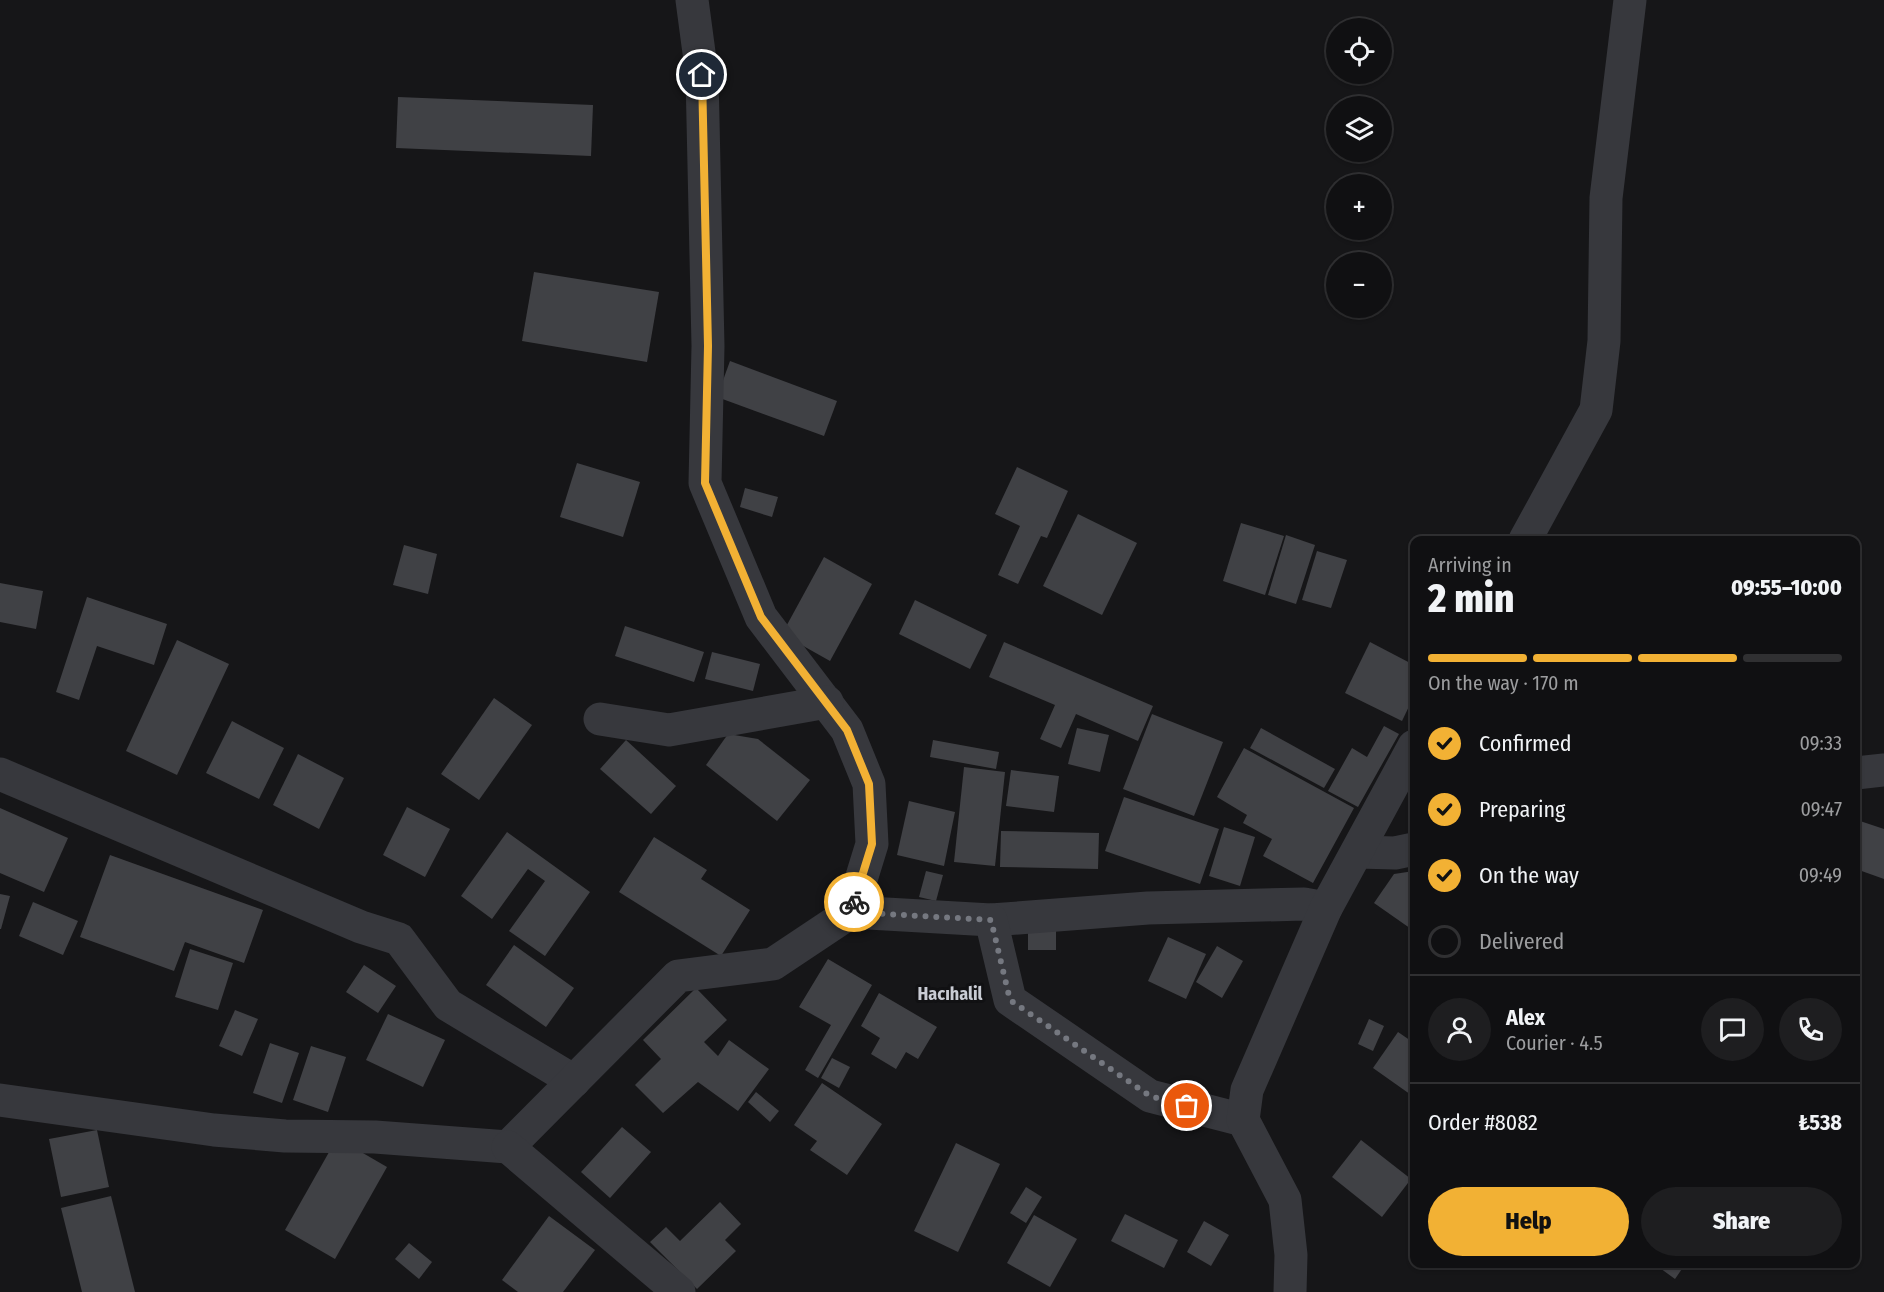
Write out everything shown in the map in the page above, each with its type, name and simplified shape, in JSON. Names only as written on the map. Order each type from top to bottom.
[{"type":"street","points":[[692,0],[702,75],[708,346],[705,483],[761,617],[847,730],[869,784],[872,844],[850,912]]},
{"type":"street","points":[[1527,536],[1596,410],[1604,341],[1605,198],[1630,0]]},
{"type":"street","points":[[600,719],[669,730],[827,702]]},
{"type":"street","points":[[1290,1292],[1291,1255],[1285,1200],[1243,1120],[1247,1090],[1326,908],[1410,754]]},
{"type":"street","points":[[1860,773],[1884,770]]},
{"type":"street","points":[[0,774],[361,927],[399,939],[448,1005],[574,1081]]},
{"type":"street","points":[[1358,852],[1395,853],[1410,850]]},
{"type":"street","points":[[508,1148],[678,976],[773,964],[850,912],[991,920],[1148,908],[1304,904],[1326,908]]},
{"type":"street","points":[[991,920],[1010,1000],[1150,1096],[1243,1120]]},
{"type":"street","points":[[0,1100],[214,1130],[285,1136],[375,1137],[508,1148],[679,1292]]},
{"type":"building","points":[[398,97],[593,105],[591,156],[396,148]]},
{"type":"building","points":[[534,272],[659,292],[647,362],[522,341]]},
{"type":"building","points":[[730,361],[837,401],[824,436],[717,397]]},
{"type":"building","points":[[577,463],[640,482],[623,537],[560,517]]},
{"type":"building","points":[[1017,467],[1068,491],[1047,538],[1041,536],[1018,584],[998,575],[1020,526],[995,514]]},
{"type":"building","points":[[745,488],[778,497],[772,517],[740,507]]},
{"type":"building","points":[[1078,514],[1137,543],[1102,615],[1043,586]]},
{"type":"building","points":[[1241,523],[1284,536],[1265,595],[1223,581]]},
{"type":"building","points":[[1286,535],[1315,545],[1296,604],[1268,595]]},
{"type":"building","points":[[404,545],[437,554],[428,594],[393,585]]},
{"type":"building","points":[[1317,551],[1347,560],[1331,608],[1302,600]]},
{"type":"building","points":[[824,557],[872,584],[830,661],[782,634]]},
{"type":"building","points":[[0,583],[43,591],[36,629],[0,622]]},
{"type":"building","points":[[87,597],[167,624],[154,665],[97,646],[79,700],[56,692]]},
{"type":"building","points":[[915,600],[987,635],[970,669],[899,634]]},
{"type":"building","points":[[625,626],[704,652],[694,682],[615,656]]},
{"type":"building","points":[[177,640],[229,664],[177,775],[126,751]]},
{"type":"building","points":[[1004,642],[1153,706],[1138,741],[1076,714],[1061,748],[1040,739],[1055,705],[989,677]]},
{"type":"building","points":[[1370,642],[1410,663],[1410,704],[1402,721],[1345,693]]},
{"type":"building","points":[[712,652],[760,664],[753,691],[705,679]]},
{"type":"building","points":[[494,698],[532,725],[479,800],[441,774]]},
{"type":"building","points":[[1152,714],[1223,742],[1194,816],[1123,789]]},
{"type":"building","points":[[232,721],[284,748],[259,799],[206,773]]},
{"type":"building","points":[[1384,726],[1399,734],[1358,807],[1328,791],[1352,748],[1367,757]]},
{"type":"building","points":[[1077,728],[1109,735],[1100,772],[1068,764]]},
{"type":"building","points":[[1261,728],[1335,769],[1324,788],[1250,748]]},
{"type":"building","points":[[728,734],[758,739],[810,780],[777,821],[706,765]]},
{"type":"building","points":[[626,740],[676,786],[651,814],[600,769]]},
{"type":"building","points":[[933,740],[999,752],[996,769],[930,757]]},
{"type":"building","points":[[1244,748],[1354,808],[1313,883],[1263,856],[1272,839],[1243,823],[1247,815],[1217,797]]},
{"type":"building","points":[[298,754],[344,778],[319,829],[273,805]]},
{"type":"building","points":[[964,767],[1005,772],[995,866],[954,862]]},
{"type":"building","points":[[1011,770],[1059,776],[1054,812],[1006,806]]},
{"type":"building","points":[[1124,797],[1219,829],[1200,884],[1105,851]]},
{"type":"building","points":[[909,801],[955,812],[944,866],[897,855]]},
{"type":"building","points":[[407,807],[450,829],[425,877],[383,855]]},
{"type":"building","points":[[0,808],[68,838],[44,892],[0,873]]},
{"type":"building","points":[[1860,821],[1884,829],[1884,879],[1860,870]]},
{"type":"building","points":[[1224,827],[1255,837],[1240,886],[1209,876]]},
{"type":"building","points":[[1001,831],[1099,833],[1098,869],[1000,867]]},
{"type":"building","points":[[507,832],[590,892],[545,956],[509,931],[545,881],[528,869],[492,919],[461,896]]},
{"type":"building","points":[[654,837],[707,870],[701,879],[750,910],[721,956],[619,892]]},
{"type":"building","points":[[110,855],[263,910],[244,963],[185,942],[174,971],[80,937]]},
{"type":"building","points":[[926,871],[943,875],[936,901],[919,897]]},
{"type":"building","points":[[1410,872],[1410,928],[1374,903],[1394,874]]},
{"type":"building","points":[[0,894],[10,896],[1,929],[0,929]]},
{"type":"building","points":[[33,902],[78,921],[63,955],[19,936]]},
{"type":"building","points":[[1056,927],[1056,950],[1028,950],[1028,928]]},
{"type":"building","points":[[1168,937],[1206,954],[1186,999],[1148,981]]},
{"type":"building","points":[[514,945],[574,988],[546,1027],[486,985]]},
{"type":"building","points":[[1217,946],[1243,961],[1222,998],[1196,982]]},
{"type":"building","points":[[190,949],[233,963],[218,1010],[175,997]]},
{"type":"building","points":[[828,959],[872,985],[818,1078],[805,1070],[831,1025],[799,1007]]},
{"type":"building","points":[[364,965],[396,986],[378,1013],[346,992]]},
{"type":"building","points":[[696,988],[727,1020],[704,1042],[718,1056],[729,1040],[769,1069],[738,1111],[698,1082],[663,1113],[635,1085],[661,1059],[643,1040]]},
{"type":"building","points":[[879,993],[937,1027],[918,1059],[906,1052],[896,1069],[871,1054],[880,1038],[861,1026]]},
{"type":"building","points":[[235,1010],[258,1019],[242,1056],[219,1046]]},
{"type":"building","points":[[388,1014],[445,1040],[423,1087],[366,1060]]},
{"type":"building","points":[[1369,1019],[1384,1026],[1373,1051],[1358,1044]]},
{"type":"building","points":[[1398,1032],[1410,1040],[1410,1094],[1373,1068]]},
{"type":"building","points":[[270,1043],[299,1053],[282,1103],[253,1093]]},
{"type":"building","points":[[311,1046],[346,1057],[328,1112],[293,1100]]},
{"type":"building","points":[[832,1058],[850,1067],[839,1088],[821,1078]]},
{"type":"building","points":[[822,1083],[882,1124],[847,1175],[810,1150],[817,1141],[794,1125]]},
{"type":"building","points":[[756,1092],[779,1111],[770,1122],[748,1102]]},
{"type":"building","points":[[622,1127],[651,1152],[610,1198],[581,1172]]},
{"type":"building","points":[[97,1130],[109,1187],[61,1197],[49,1139]]},
{"type":"building","points":[[337,1138],[387,1167],[335,1259],[285,1230]]},
{"type":"building","points":[[1361,1140],[1410,1180],[1382,1217],[1332,1177]]},
{"type":"building","points":[[956,1143],[1000,1164],[958,1252],[914,1231]]},
{"type":"building","points":[[1026,1187],[1042,1197],[1026,1223],[1010,1213]]},
{"type":"building","points":[[111,1196],[135,1292],[82,1292],[61,1208]]},
{"type":"building","points":[[720,1202],[741,1224],[725,1240],[736,1251],[697,1289],[650,1242],[666,1227],[680,1241]]},
{"type":"building","points":[[1125,1214],[1178,1240],[1164,1268],[1111,1241]]},
{"type":"building","points":[[1034,1215],[1077,1239],[1050,1287],[1007,1263]]},
{"type":"building","points":[[549,1216],[595,1250],[563,1292],[518,1292],[502,1280]]},
{"type":"building","points":[[1204,1221],[1229,1235],[1211,1266],[1187,1252]]},
{"type":"building","points":[[409,1243],[432,1262],[419,1279],[395,1259]]},
{"type":"building","points":[[1660,1268],[1683,1268],[1675,1279]]},
{"type":"way so far","points":[[854,902],[850,912],[991,920],[1010,1000],[1150,1096],[1187,1106]]},
{"type":"district","name":"Hacıhalil","points":[[950,994]]},
{"type":"route","points":[[702,75],[708,346],[705,483],[761,617],[847,730],[869,784],[872,844],[854,902]]}]
